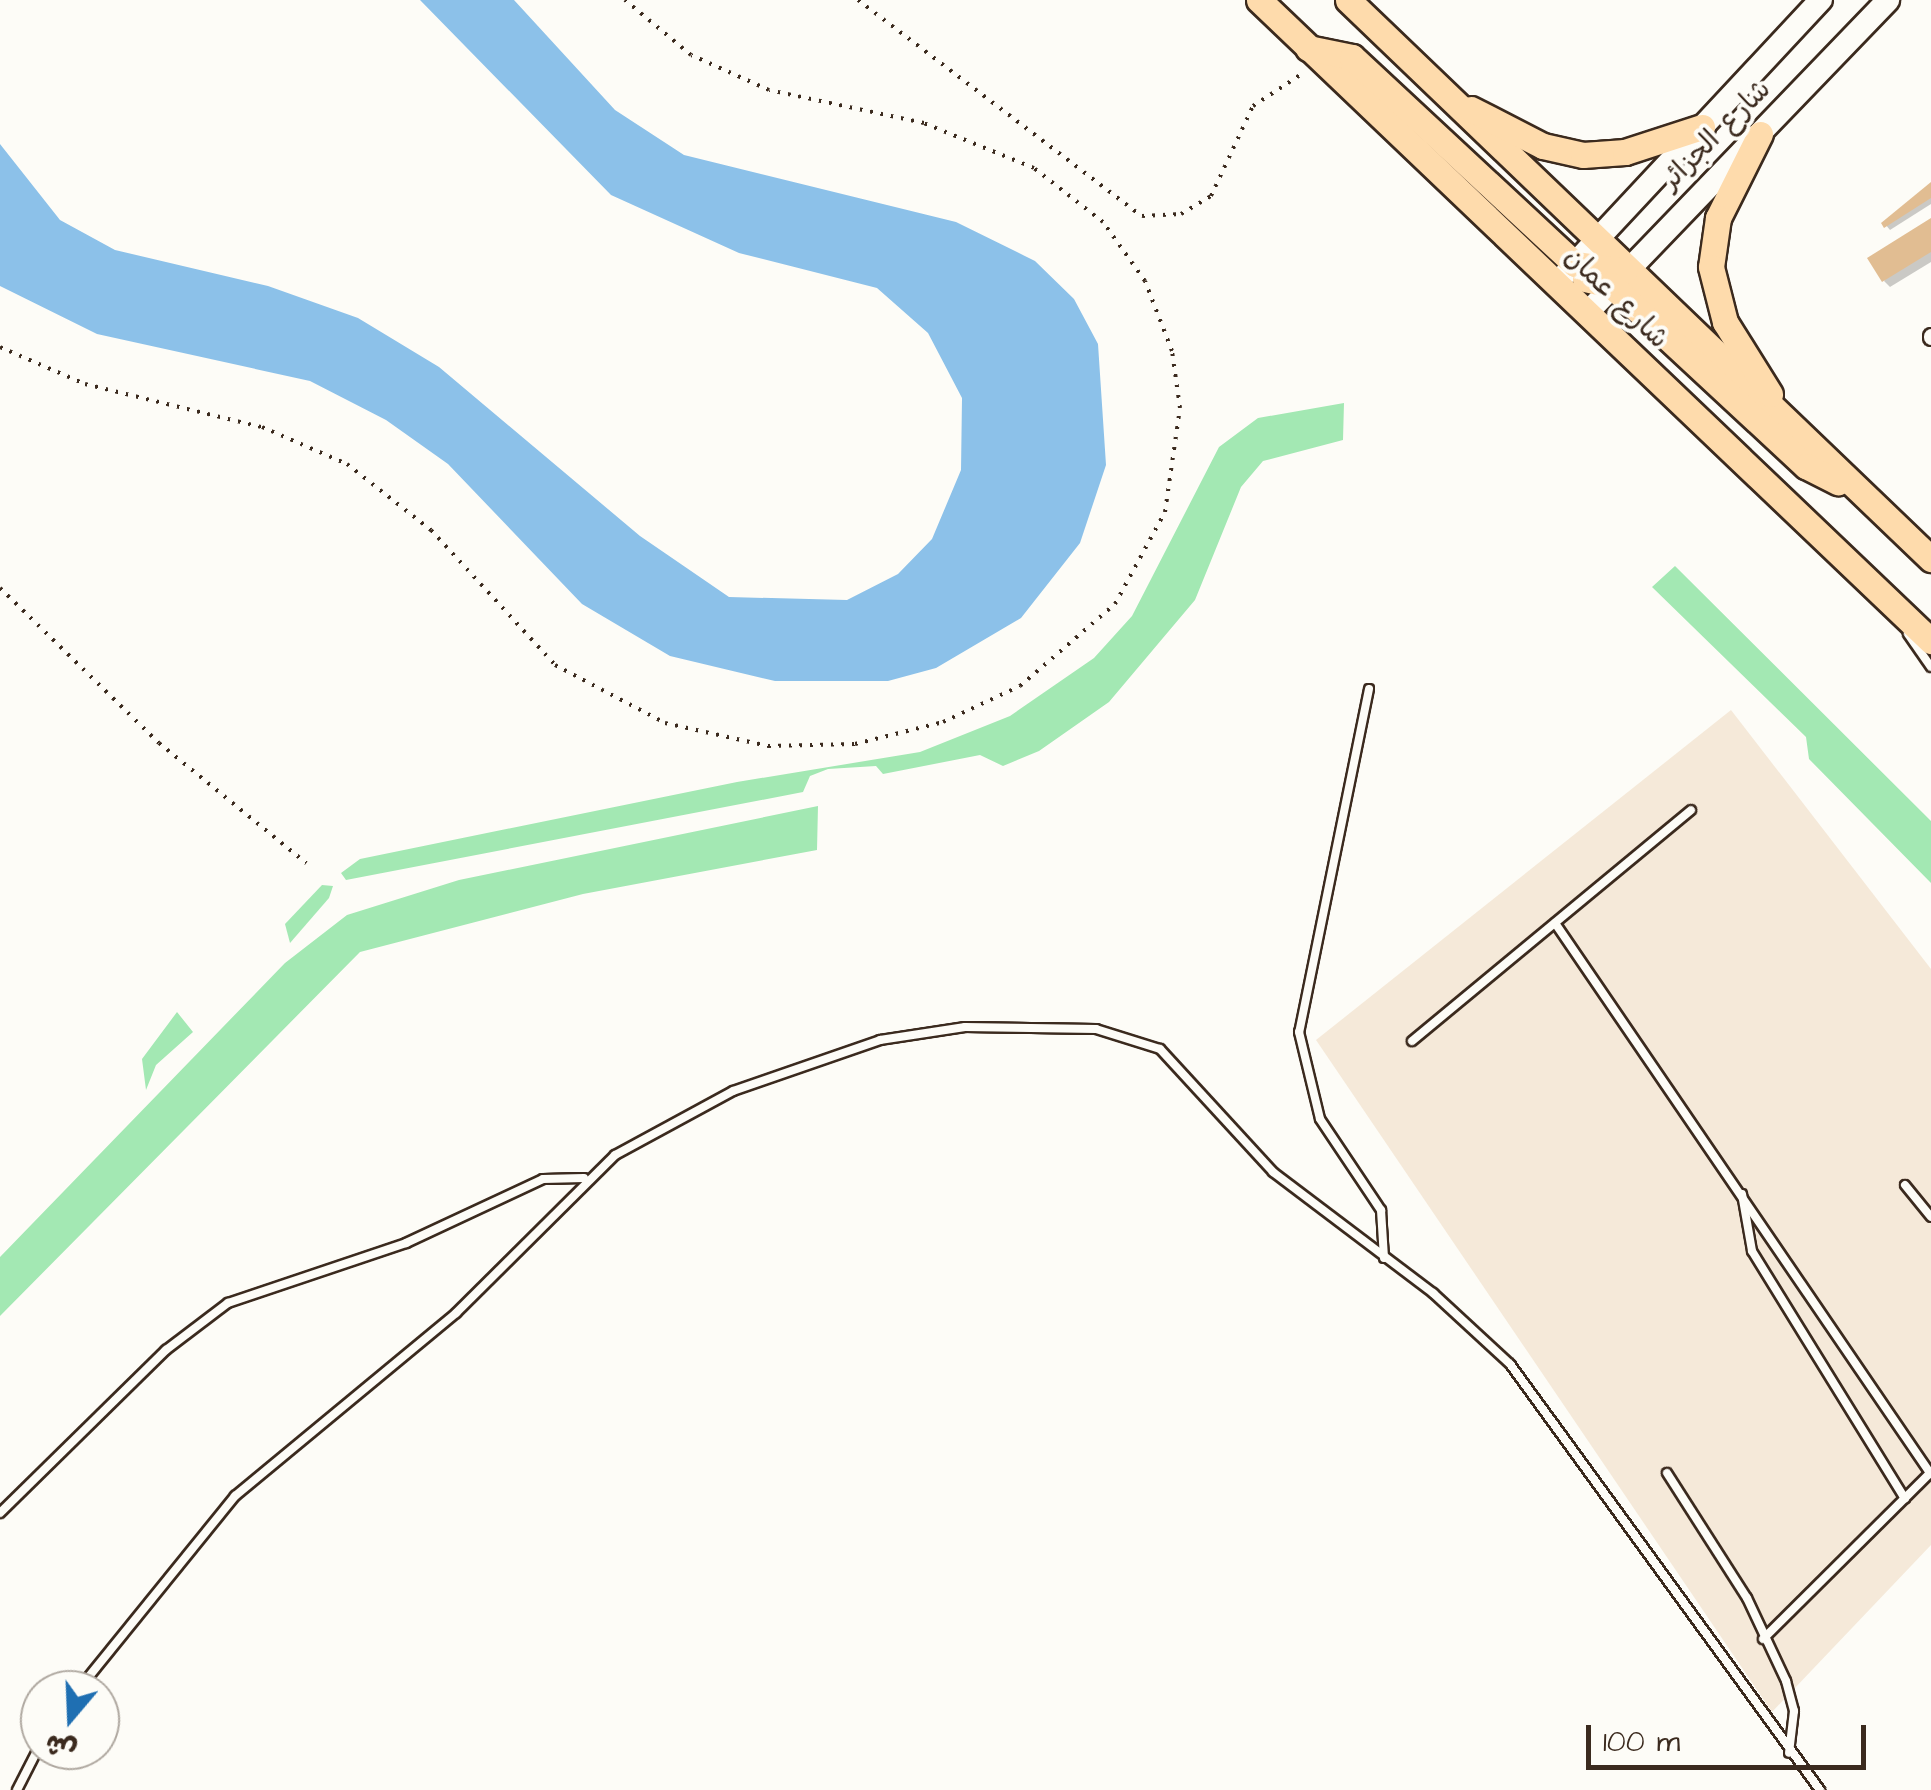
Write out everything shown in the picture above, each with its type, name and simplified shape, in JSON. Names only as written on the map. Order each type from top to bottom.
[{"type":"main road","name":"شارع عمان","points":[[1258,0],[1931,642]]},
{"type":"main road","name":"شارع عمان","points":[[1348,0],[1594,243],[1618,278],[1788,424],[1931,559]]},
{"type":"main road","name":"شارع الجزائر","points":[[1562,288],[1575,264],[1821,0]]},
{"type":"main road","name":"شارع الجزائر","points":[[1588,312],[1888,0]]},
{"type":"main road","points":[[1308,48],[1352,56],[1575,264],[1618,278],[1806,466],[1857,489]]},
{"type":"main road","points":[[1447,97],[1542,146],[1583,155],[1624,152],[1702,127]]},
{"type":"main road","points":[[1760,134],[1718,218],[1711,267],[1725,322],[1788,424]]},
{"type":"main road","points":[[1562,288],[1591,278],[1618,278]]},
{"type":"lane","points":[[1880,593],[1931,667]]},
{"type":"lane","points":[[1368,689],[1298,1032],[1320,1119],[1381,1210],[1384,1258]]},
{"type":"lane","points":[[1412,1042],[1691,810]]},
{"type":"lane","points":[[1555,924],[1931,1472],[1762,1640]]},
{"type":"lane","points":[[94,1670],[235,1496],[456,1313],[584,1178],[699,1106],[839,1051],[965,1027],[1111,1030],[1174,1060],[1273,1172],[1458,1314],[1533,1392],[1789,1753],[1820,1790]]},
{"type":"lane","points":[[0,1513],[166,1350],[228,1303],[406,1243],[542,1180],[584,1178]]},
{"type":"lane","points":[[1905,1184],[1931,1217]]},
{"type":"lane","points":[[1742,1194],[1752,1251],[1904,1499]]},
{"type":"lane","points":[[1667,1473],[1748,1598],[1762,1640],[1792,1695],[1789,1753]]},
{"type":"path","points":[[0,347],[85,384],[262,427],[348,464],[431,530],[555,665],[665,723],[768,746],[855,744],[942,722],[1020,686],[1121,595],[1170,493],[1177,379],[1133,261],[1084,203],[1008,154],[896,115],[769,90],[691,55],[626,0]]},
{"type":"path","points":[[861,1],[1142,216],[1181,214],[1211,196],[1253,106],[1274,85],[1316,72],[1342,78]]},
{"type":"path","points":[[0,588],[159,743],[306,863]]},
{"type":"shaded area","points":[[1731,710],[1931,969],[1931,1545],[1772,1712],[1316,1040]]},
{"type":"green space","points":[[1344,403],[1343,440],[1263,461],[1241,487],[1195,600],[1109,702],[1039,751],[1003,766],[980,755],[883,774],[876,766],[828,769],[810,776],[803,792],[346,880],[341,873],[360,859],[737,782],[920,752],[1010,716],[1094,658],[1132,616],[1219,447],[1258,418]]},
{"type":"green space","points":[[1675,566],[1931,821],[1931,883],[1809,759],[1806,737],[1652,587]]},
{"type":"green space","points":[[818,806],[817,850],[583,894],[360,952],[0,1316],[0,1257],[285,963],[347,915],[459,880]]},
{"type":"green space","points":[[322,885],[333,886],[329,898],[290,943],[285,924]]},
{"type":"green space","points":[[177,1012],[193,1032],[156,1065],[146,1090],[142,1059]]},
{"type":"water","points":[[420,0],[514,0],[615,110],[684,155],[956,222],[1035,261],[1074,299],[1098,344],[1106,465],[1080,543],[1021,618],[936,668],[888,681],[775,681],[670,656],[582,604],[448,464],[386,420],[310,381],[97,334],[0,286],[0,144],[60,220],[115,250],[268,286],[358,318],[439,367],[640,536],[729,597],[847,600],[898,574],[932,539],[961,470],[962,398],[928,333],[877,288],[739,253],[611,195]]},
{"type":"building","points":[[1931,182],[1931,198],[1884,228],[1881,223]]},
{"type":"building","points":[[1931,218],[1931,252],[1882,282],[1867,258]]}]
